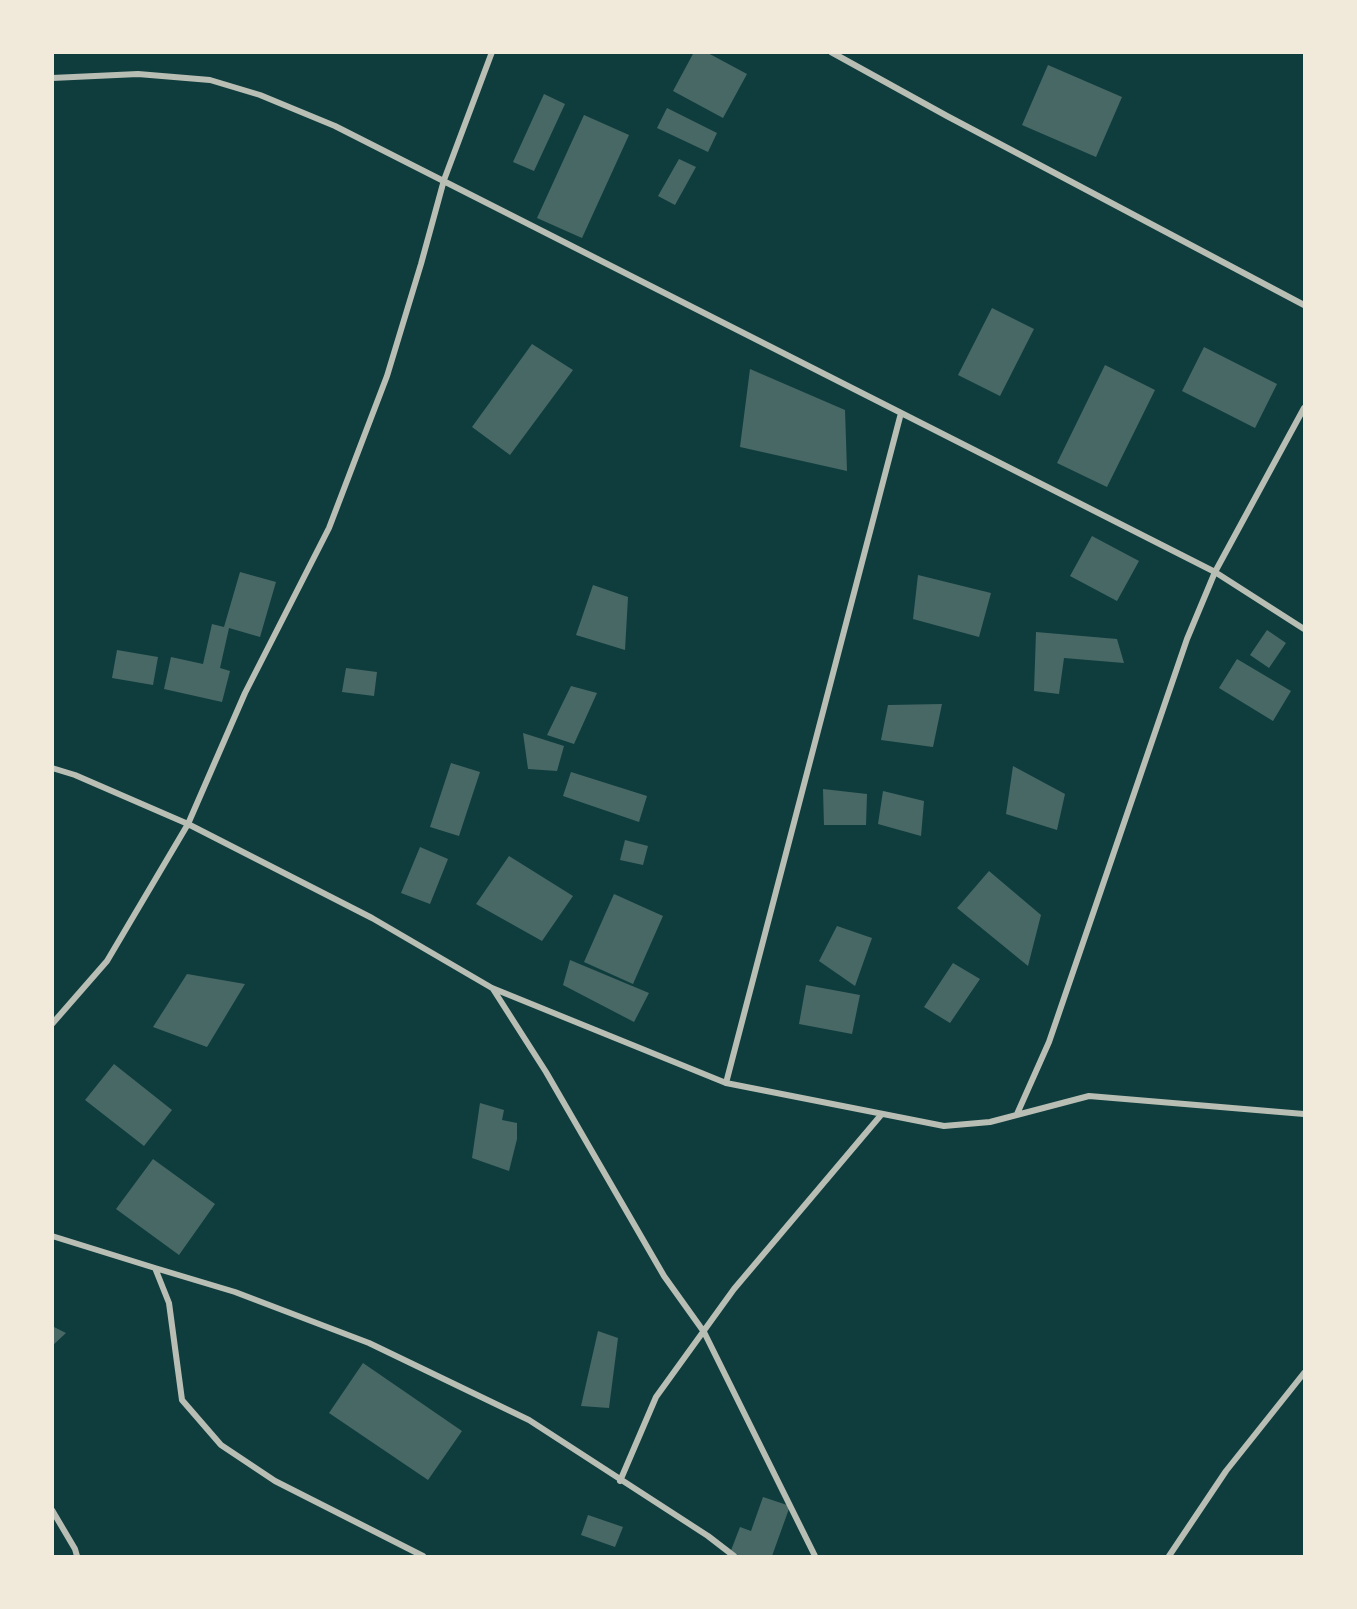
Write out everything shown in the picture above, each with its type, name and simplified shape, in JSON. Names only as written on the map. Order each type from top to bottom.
[{"type":"street","points":[[52,1024],[107,961],[188,824],[245,693],[329,528],[387,376],[444,180],[492,52]]},
{"type":"street","points":[[831,52],[946,116],[1305,305]]},
{"type":"street","points":[[52,78],[138,74],[210,80],[261,95],[335,126],[1215,572],[1305,629]]},
{"type":"street","points":[[1017,1114],[1049,1042],[1187,639],[1215,572],[1305,408]]},
{"type":"street","points":[[726,1083],[901,413]]},
{"type":"street","points":[[52,768],[75,775],[188,824],[372,918],[492,988],[726,1083],[944,1126],[990,1122],[1089,1096],[1305,1114]]},
{"type":"street","points":[[492,988],[546,1072],[664,1276],[704,1332],[815,1557]]},
{"type":"street","points":[[620,1480],[656,1397],[734,1289],[881,1115]]},
{"type":"street","points":[[52,1236],[236,1292],[369,1343],[529,1420],[708,1536],[734,1557]]},
{"type":"street","points":[[154,1268],[169,1303],[182,1400],[221,1445],[275,1481],[423,1557]]},
{"type":"street","points":[[1169,1557],[1226,1471],[1305,1373]]},
{"type":"street","points":[[52,1510],[78,1557]]},
{"type":"building","points":[[694,52],[706,52],[747,74],[723,118],[673,91]]},
{"type":"building","points":[[1048,65],[1122,97],[1096,157],[1022,125]]},
{"type":"building","points":[[544,94],[565,104],[534,171],[513,162]]},
{"type":"building","points":[[667,108],[717,133],[708,152],[657,128]]},
{"type":"building","points":[[584,115],[629,135],[582,238],[537,218]]},
{"type":"building","points":[[679,159],[696,167],[675,205],[658,196]]},
{"type":"building","points":[[992,308],[1034,329],[1000,396],[958,375]]},
{"type":"building","points":[[532,344],[573,370],[510,455],[472,427]]},
{"type":"building","points":[[1204,347],[1277,384],[1255,428],[1182,391]]},
{"type":"building","points":[[1105,365],[1155,390],[1107,487],[1057,463]]},
{"type":"building","points":[[750,369],[845,410],[847,471],[740,447]]},
{"type":"building","points":[[1092,536],[1139,561],[1117,601],[1070,576]]},
{"type":"building","points":[[240,572],[276,582],[260,637],[229,628],[220,668],[230,671],[222,702],[164,689],[171,657],[203,664],[212,624],[224,627]]},
{"type":"building","points":[[918,575],[991,593],[979,637],[913,619]]},
{"type":"building","points":[[593,585],[628,597],[625,650],[576,635]]},
{"type":"building","points":[[1267,630],[1286,643],[1269,668],[1250,655]]},
{"type":"building","points":[[1036,632],[1117,639],[1124,663],[1064,658],[1059,694],[1034,691]]},
{"type":"building","points":[[117,650],[158,657],[153,685],[112,678]]},
{"type":"building","points":[[1237,659],[1291,691],[1273,721],[1219,688]]},
{"type":"building","points":[[346,668],[377,672],[374,696],[342,692]]},
{"type":"building","points":[[571,686],[597,693],[574,744],[547,735]]},
{"type":"building","points":[[942,704],[933,747],[881,740],[888,705]]},
{"type":"building","points":[[523,733],[564,746],[557,771],[528,769]]},
{"type":"building","points":[[451,763],[480,772],[459,836],[430,827]]},
{"type":"building","points":[[1013,766],[1065,794],[1057,830],[1006,814]]},
{"type":"building","points":[[571,772],[647,796],[639,822],[563,796]]},
{"type":"building","points":[[823,789],[867,794],[866,825],[824,825]]},
{"type":"building","points":[[883,791],[924,801],[921,836],[878,824]]},
{"type":"building","points":[[625,840],[648,846],[643,865],[620,860]]},
{"type":"building","points":[[420,847],[448,859],[430,904],[401,893]]},
{"type":"building","points":[[509,856],[573,896],[542,941],[476,904]]},
{"type":"building","points":[[989,871],[1041,915],[1028,966],[957,908]]},
{"type":"building","points":[[614,894],[663,916],[633,984],[584,962]]},
{"type":"building","points":[[837,926],[872,938],[855,986],[819,961]]},
{"type":"building","points":[[570,960],[649,993],[634,1022],[563,985]]},
{"type":"building","points":[[953,963],[980,979],[950,1023],[924,1007]]},
{"type":"building","points":[[187,974],[245,984],[207,1047],[153,1027]]},
{"type":"building","points":[[806,985],[860,995],[852,1034],[799,1024]]},
{"type":"building","points":[[114,1064],[172,1110],[144,1146],[85,1100]]},
{"type":"building","points":[[480,1103],[504,1110],[502,1120],[517,1123],[517,1139],[509,1171],[472,1158]]},
{"type":"building","points":[[153,1159],[215,1204],[179,1255],[116,1209]]},
{"type":"building","points":[[52,1326],[66,1333],[52,1346]]},
{"type":"building","points":[[598,1331],[618,1338],[609,1408],[581,1406]]},
{"type":"building","points":[[363,1363],[462,1431],[428,1480],[329,1413]]},
{"type":"building","points":[[763,1497],[790,1506],[772,1556],[741,1556],[730,1553],[740,1527],[751,1531]]},
{"type":"building","points":[[588,1515],[623,1527],[615,1547],[581,1535]]}]
